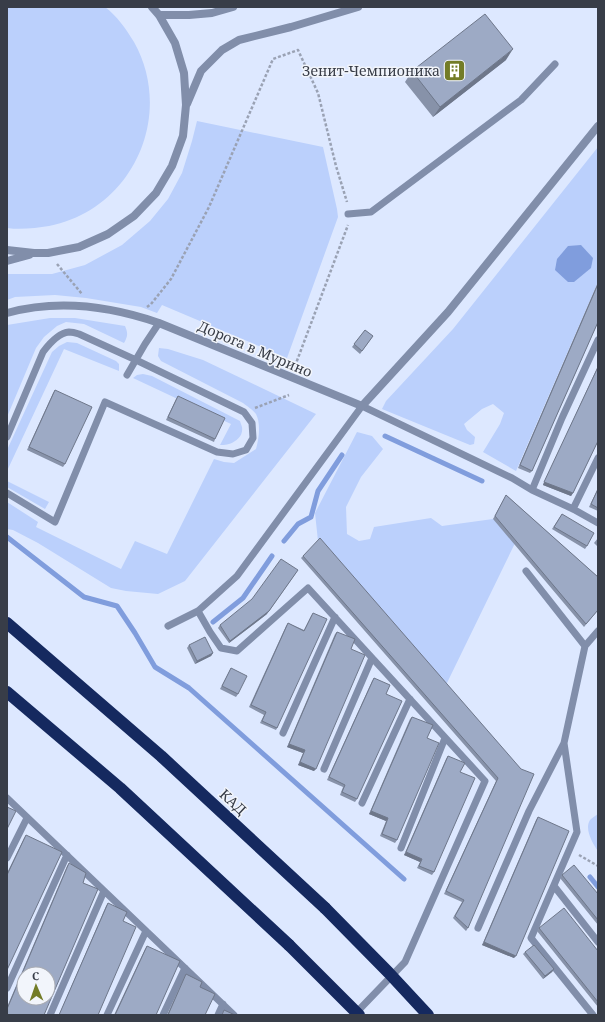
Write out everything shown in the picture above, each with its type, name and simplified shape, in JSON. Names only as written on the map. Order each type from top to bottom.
[{"type":"highway","name":"КАД","points":[[7,623],[161,756],[325,908],[428,1015]]},
{"type":"highway","points":[[7,692],[120,788],[289,945],[359,1015]]},
{"type":"street","points":[[7,250],[34,253],[79,246],[108,234],[134,216],[156,193],[172,166],[183,136],[186,104],[184,73],[175,43],[159,15],[152,7]]},
{"type":"street","points":[[159,15],[212,13],[234,7]]},
{"type":"street","points":[[186,104],[202,71],[222,50],[239,40],[298,25],[358,7]]},
{"type":"street","points":[[362,406],[448,312],[598,126]]},
{"type":"street","points":[[7,261],[34,253]]},
{"type":"street","name":"Дорога в Мурино","points":[[7,313],[22,309],[58,305],[93,307],[137,316],[159,323],[362,406]]},
{"type":"lane","points":[[348,214],[371,212],[521,100],[555,64]]},
{"type":"lane","points":[[127,375],[159,323]]},
{"type":"lane","points":[[7,437],[43,352],[49,343],[58,336],[69,332],[79,334],[136,360],[244,412],[252,423],[253,438],[246,450],[233,454],[217,452],[105,402],[55,522],[7,493]]},
{"type":"lane","points":[[532,490],[562,418],[598,340]]},
{"type":"lane","points":[[168,626],[198,610],[237,576],[362,406],[512,478],[532,490],[573,509],[598,523]]},
{"type":"lane","points":[[573,509],[598,458]]},
{"type":"lane","points":[[526,571],[586,646]]},
{"type":"lane","points":[[198,610],[221,648],[237,651],[308,588],[485,781],[405,962],[354,1015]]},
{"type":"lane","points":[[283,733],[335,617]]},
{"type":"lane","points":[[478,928],[529,811],[564,743],[586,646],[598,631]]},
{"type":"lane","points":[[324,769],[372,658]]},
{"type":"lane","points":[[362,804],[410,699]]},
{"type":"lane","points":[[401,848],[445,738]]},
{"type":"lane","points":[[564,743],[578,832],[531,938],[593,1015]]},
{"type":"lane","points":[[7,798],[234,1015]]},
{"type":"lane","points":[[7,858],[27,818]]},
{"type":"lane","points":[[7,988],[67,855]]},
{"type":"lane","points":[[554,886],[598,942]]},
{"type":"lane","points":[[50,1015],[104,891]]},
{"type":"lane","points":[[107,1015],[146,931]]},
{"type":"lane","points":[[163,1015],[185,968]]},
{"type":"lane","points":[[218,1015],[223,1004]]},
{"type":"path","points":[[137,316],[151,304],[170,279],[209,207],[273,59],[298,50],[318,93],[336,166],[347,200],[349,222],[296,364],[288,377]]},
{"type":"path","points":[[48,252],[93,307]]},
{"type":"path","points":[[244,412],[289,395]]},
{"type":"path","points":[[570,850],[598,866]]},
{"type":"shaded area","points":[[7,7],[105,7],[117,19],[131,37],[146,70],[150,99],[147,128],[138,155],[124,180],[103,201],[78,216],[49,226],[23,229],[7,228]]},
{"type":"shaded area","points":[[197,121],[323,147],[338,217],[287,358],[162,305],[157,313],[141,307],[86,298],[55,295],[15,297],[7,300],[7,274],[52,274],[85,265],[122,245],[150,221],[168,199],[182,173]]},
{"type":"shaded area","points":[[598,147],[598,282],[516,471],[483,452],[500,424],[504,413],[493,404],[482,409],[464,424],[467,430],[475,437],[474,444],[470,445],[382,409],[386,401],[453,329]]},
{"type":"shaded area","points":[[581,245],[593,258],[591,268],[574,282],[568,282],[555,270],[557,259],[568,246]]},
{"type":"shaded area","points":[[50,318],[75,318],[125,326],[127,336],[124,343],[84,324],[66,322],[57,326],[44,337],[36,348],[7,417],[7,325]]},
{"type":"shaded area","points":[[67,342],[77,343],[116,361],[119,364],[119,371],[64,349],[7,471],[7,450],[52,352]]},
{"type":"shaded area","points":[[159,348],[168,349],[203,360],[316,414],[185,581],[158,594],[111,588],[38,543],[13,530],[7,529],[7,502],[38,522],[36,527],[121,569],[135,541],[167,554],[214,459],[234,463],[256,449],[259,436],[259,427],[258,418],[252,410],[243,403],[161,361],[158,356]]},
{"type":"shaded area","points":[[143,374],[152,376],[240,421],[242,427],[241,435],[232,443],[220,445],[231,424],[133,378],[137,375]]},
{"type":"shaded area","points":[[357,432],[372,436],[383,449],[361,477],[346,507],[347,534],[359,541],[370,539],[374,527],[431,518],[442,526],[493,519],[517,539],[445,687],[318,541],[315,513]]},
{"type":"shaded area","points":[[7,481],[49,502],[45,509],[7,487]]},
{"type":"shaded area","points":[[598,814],[598,851],[590,836],[588,824],[590,820]]},
{"type":"building","name":"Зенит-Чемпионика","points":[[485,14],[513,49],[440,107],[412,71]]},
{"type":"building","points":[[598,284],[598,322],[532,471],[520,465]]},
{"type":"building","points":[[365,330],[373,336],[362,351],[354,344]]},
{"type":"building","points":[[598,367],[598,441],[573,493],[544,482]]},
{"type":"building","points":[[55,390],[92,407],[65,464],[29,447]]},
{"type":"building","points":[[178,396],[225,418],[215,439],[168,417]]},
{"type":"building","points":[[598,489],[598,508],[591,504]]},
{"type":"building","points":[[506,495],[598,577],[598,610],[586,624],[495,516]]},
{"type":"building","points":[[562,514],[594,533],[587,546],[554,527]]},
{"type":"building","points":[[320,538],[521,769],[534,774],[468,928],[455,916],[464,900],[446,891],[498,778],[303,556]]},
{"type":"building","points":[[281,559],[298,570],[269,611],[230,641],[220,625],[252,599]]},
{"type":"building","points":[[313,613],[327,619],[277,728],[262,721],[266,712],[251,705],[288,623],[304,631]]},
{"type":"building","points":[[337,632],[355,639],[351,649],[365,655],[316,769],[300,762],[305,750],[289,744]]},
{"type":"building","points":[[205,637],[213,653],[197,661],[189,645]]},
{"type":"building","points":[[231,668],[247,676],[238,694],[222,686]]},
{"type":"building","points":[[374,678],[390,685],[386,694],[402,701],[357,799],[342,792],[345,785],[329,777]]},
{"type":"building","points":[[412,717],[433,725],[427,738],[439,743],[397,840],[382,834],[388,818],[371,811]]},
{"type":"building","points":[[448,756],[465,763],[460,772],[475,778],[434,872],[419,866],[422,859],[406,852]]},
{"type":"building","points":[[7,807],[16,811],[7,829]]},
{"type":"building","points":[[538,817],[569,831],[516,956],[484,942]]},
{"type":"building","points":[[26,835],[62,852],[7,970],[7,875]]},
{"type":"building","points":[[69,863],[86,873],[83,883],[98,889],[56,987],[56,966],[25,966]]},
{"type":"building","points":[[574,865],[598,894],[598,920],[562,875]]},
{"type":"building","points":[[108,903],[127,912],[123,921],[136,927],[98,1015],[59,1015]]},
{"type":"building","points":[[564,908],[598,951],[598,1002],[539,928]]},
{"type":"building","points":[[534,945],[554,969],[545,976],[525,952]]},
{"type":"building","points":[[147,946],[180,961],[156,1015],[115,1015]]},
{"type":"building","points":[[186,974],[202,982],[200,987],[215,994],[205,1015],[168,1015]]},
{"type":"building","points":[[16,988],[16,1006],[48,1006],[44,1015],[7,1015],[7,1009]]},
{"type":"building","points":[[224,1010],[235,1015],[222,1015]]},
{"type":"waterway","points":[[385,436],[482,481]]},
{"type":"waterway","points":[[284,541],[298,524],[311,517],[318,491],[342,455]]},
{"type":"waterway","points":[[7,537],[84,597],[117,606],[155,667],[189,688],[404,879]]},
{"type":"waterway","points":[[213,622],[243,598],[272,556]]},
{"type":"waterway","points":[[590,877],[598,887]]},
{"type":"place","name":"Зенит-Чемпионика","points":[[455,71]]}]
